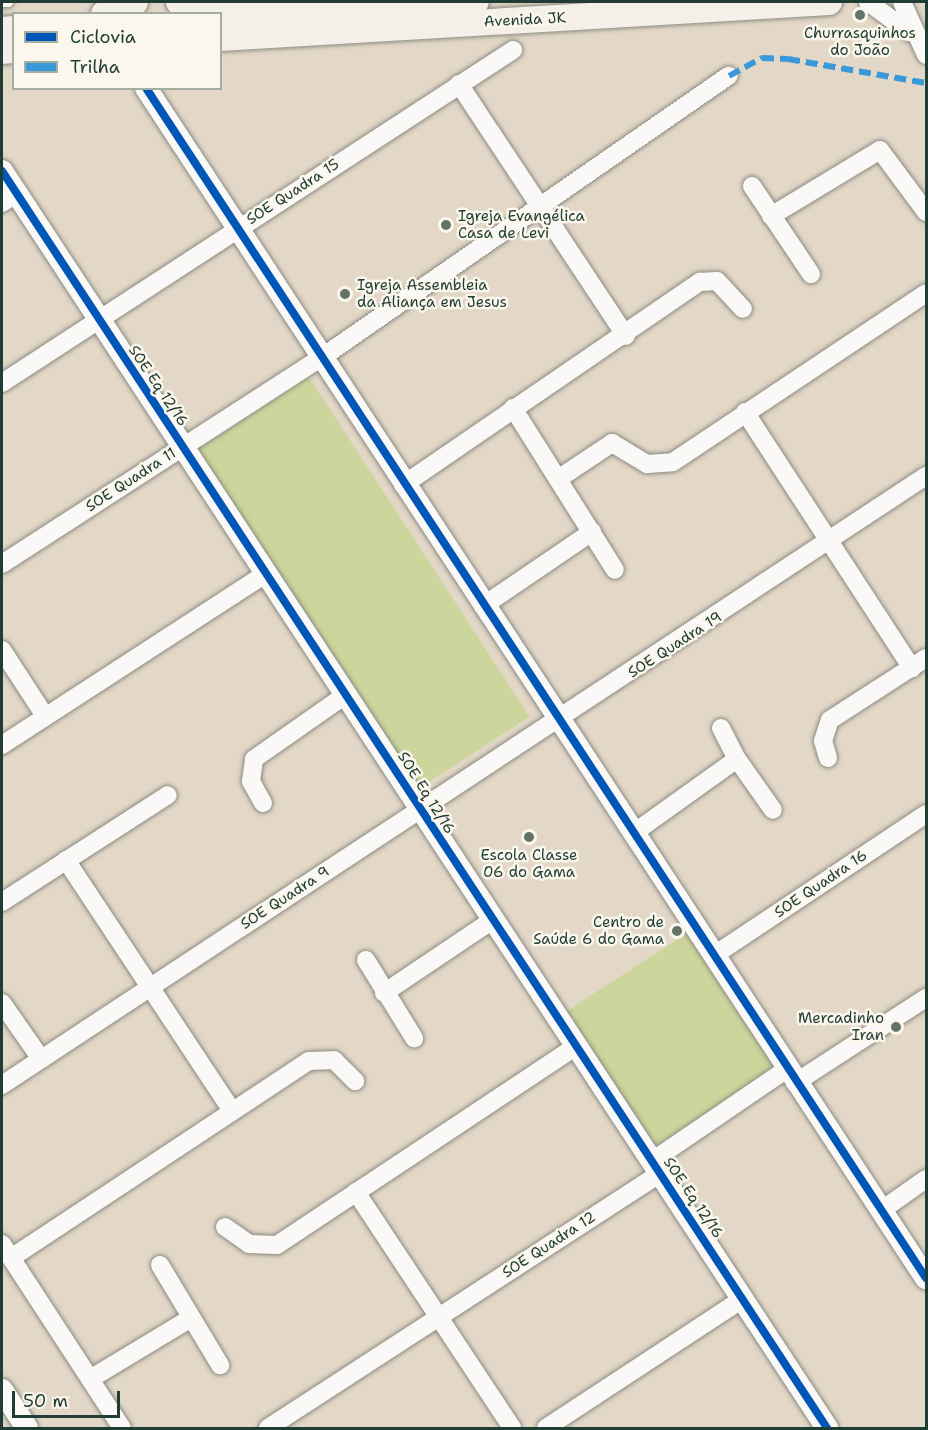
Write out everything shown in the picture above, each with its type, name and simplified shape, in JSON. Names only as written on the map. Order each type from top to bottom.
[{"type":"main road","points":[[109,12],[135,2]]},
{"type":"main road","points":[[179,2],[207,12]]},
{"type":"main road","name":"Avenida JK","points":[[222,14],[476,2]]},
{"type":"main road","name":"Avenida JK","points":[[222,38],[829,2]]},
{"type":"street","points":[[868,2],[914,36]]},
{"type":"street","points":[[902,2],[914,36],[927,56]]},
{"type":"street","name":"SOE Quadra 15","points":[[98,321],[513,50]]},
{"type":"street","points":[[321,358],[729,76]]},
{"type":"street","points":[[459,84],[538,207],[626,336]]},
{"type":"street","points":[[147,90],[403,485],[716,954],[791,1076],[927,1278]]},
{"type":"street","points":[[771,216],[880,150],[927,212]]},
{"type":"street","name":"SOE Eq 12/16","points":[[2,171],[9,198],[98,321],[267,573],[491,921],[744,1298],[823,1427]]},
{"type":"street","points":[[752,186],[812,274]]},
{"type":"street","points":[[403,485],[513,408],[710,279],[723,285],[743,309]]},
{"type":"street","points":[[558,479],[612,444],[647,464],[662,466],[927,293]]},
{"type":"street","points":[[2,383],[98,321]]},
{"type":"street","name":"SOE Quadra 11","points":[[2,564],[321,358]]},
{"type":"street","points":[[513,408],[615,570]]},
{"type":"street","points":[[745,412],[830,543],[919,663],[830,720],[823,741],[828,758]]},
{"type":"street","name":"SOE Quadra 19","points":[[421,810],[830,543],[927,476]]},
{"type":"street","points":[[483,606],[592,532]]},
{"type":"street","points":[[2,745],[267,573]]},
{"type":"street","points":[[2,650],[45,716]]},
{"type":"street","points":[[263,803],[251,781],[254,759],[347,694]]},
{"type":"street","points":[[721,728],[737,759],[773,810]]},
{"type":"street","points":[[635,832],[737,759]]},
{"type":"street","points":[[2,902],[168,795]]},
{"type":"street","name":"SOE Quadra 9","points":[[2,1085],[149,986],[421,810]]},
{"type":"street","name":"SOE Quadra 16","points":[[716,954],[927,814]]},
{"type":"street","points":[[66,860],[232,1111]]},
{"type":"street","points":[[384,993],[491,921]]},
{"type":"street","points":[[366,960],[384,993],[414,1038]]},
{"type":"street","points":[[791,1076],[927,998]]},
{"type":"street","points":[[2,1003],[41,1059]]},
{"type":"street","points":[[225,1227],[249,1244],[277,1245],[576,1046]]},
{"type":"street","points":[[122,1428],[6,1251],[321,1056],[334,1060],[355,1082]]},
{"type":"street","name":"SOE Quadra 12","points":[[267,1428],[437,1316],[791,1076]]},
{"type":"street","points":[[882,1210],[927,1179]]},
{"type":"street","points":[[356,1192],[512,1428]]},
{"type":"street","points":[[160,1265],[220,1365]]},
{"type":"street","points":[[546,1428],[744,1298]]},
{"type":"street","points":[[90,1379],[191,1318]]},
{"type":"street","points":[[2,1390],[27,1428]]},
{"type":"lane","points":[[2,3],[8,2]]},
{"type":"green space","points":[[309,377],[530,717],[416,791],[195,451]]},
{"type":"green space","points":[[687,933],[775,1068],[655,1146],[567,1011]]},
{"type":"marked path","points":[[729,76],[762,58],[788,59],[926,83]]},
{"type":"cycle path","points":[[147,90],[926,1278]]},
{"type":"cycle path","points":[[2,171],[827,1428]]},
{"type":"place","name":"Churrasquinhos do João","points":[[860,15]]},
{"type":"place","name":"Igreja Evangélica Casa de Levi","points":[[446,225]]},
{"type":"place","name":"Igreja Assembleia da Aliança em Jesus","points":[[345,294]]},
{"type":"place","name":"Escola Classe 06 do Gama","points":[[529,837]]},
{"type":"place","name":"Centro de Saúde 6 do Gama","points":[[677,931]]},
{"type":"place","name":"Mercadinho Iran","points":[[896,1027]]}]
